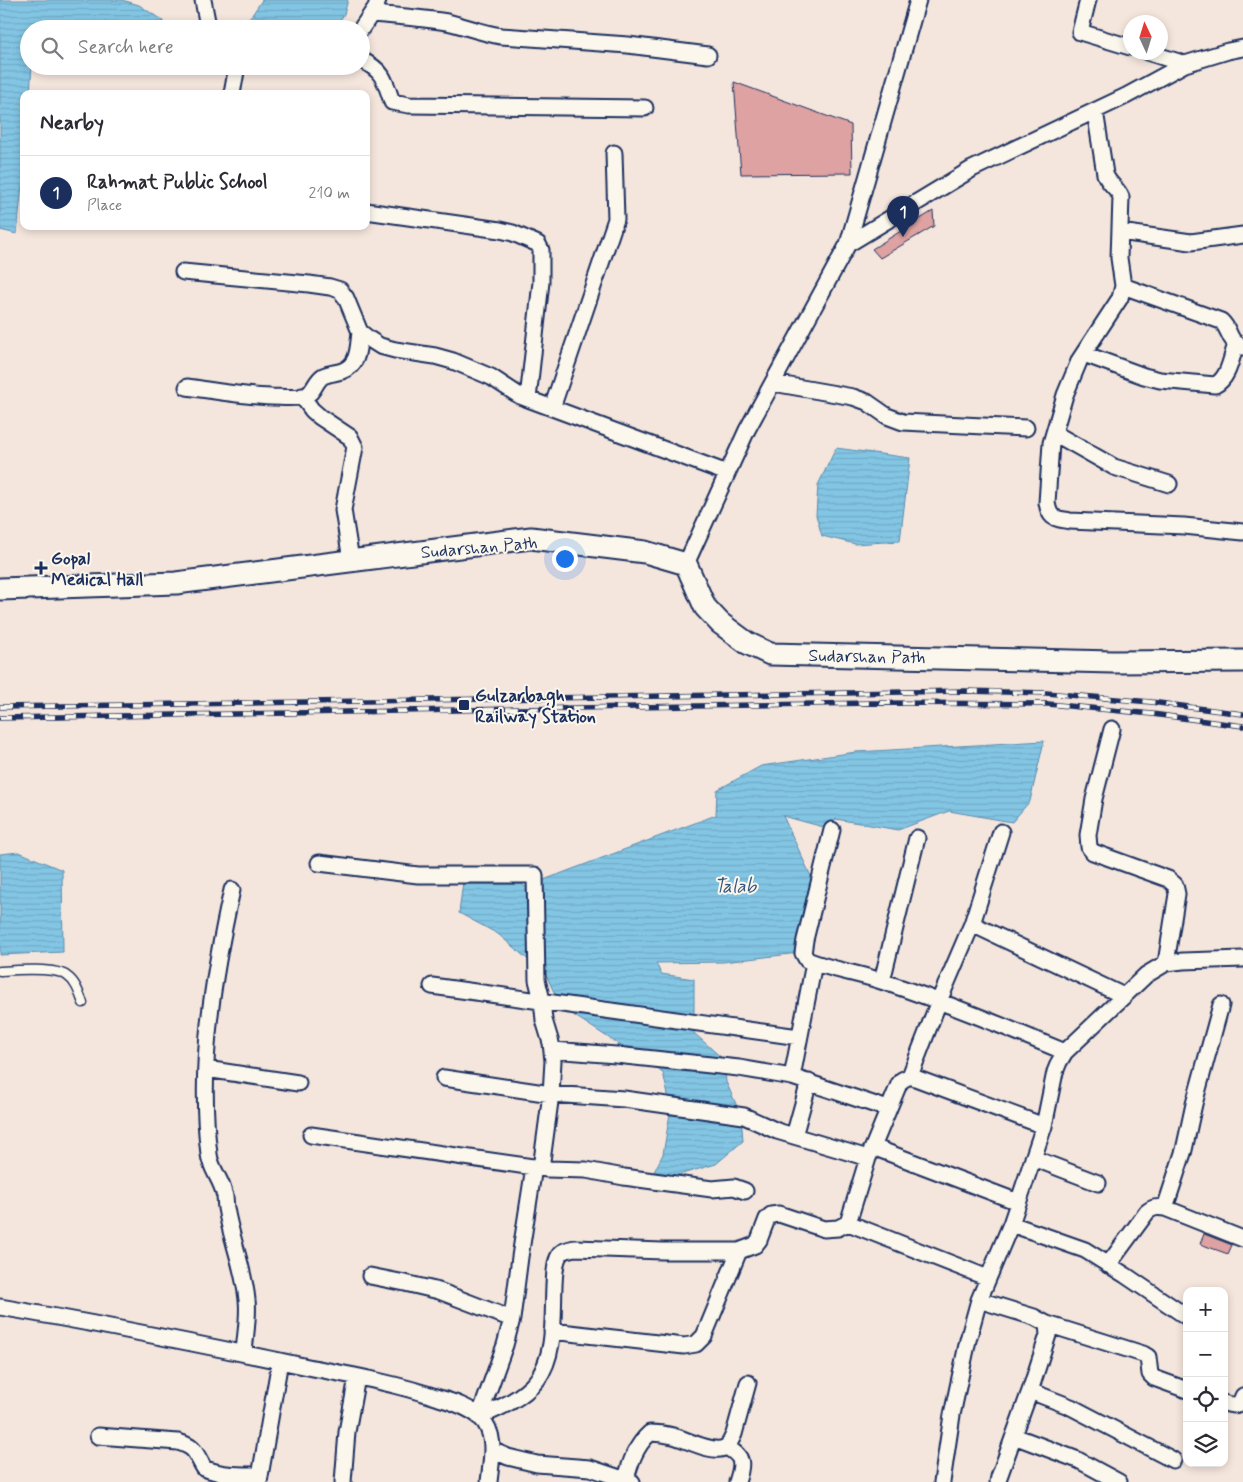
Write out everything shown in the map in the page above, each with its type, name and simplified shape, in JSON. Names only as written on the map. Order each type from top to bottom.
[{"type":"main road","name":"Sudarshan Path","points":[[0,589],[176,584],[531,538],[645,552],[686,564],[705,607],[720,622],[747,643],[770,654],[1113,662],[1243,662]]},
{"type":"street","points":[[202,0],[207,20]]},
{"type":"street","points":[[686,564],[747,430],[848,244],[918,0]]},
{"type":"street","points":[[1088,0],[1080,32],[1123,45]]},
{"type":"street","points":[[367,20],[375,7],[466,26],[484,33],[501,36],[628,45],[708,55]]},
{"type":"street","points":[[848,244],[972,169],[1126,96],[1185,64],[1243,48]]},
{"type":"street","points":[[1168,59],[1185,64]]},
{"type":"street","points":[[370,64],[381,72],[392,102],[409,105],[645,108]]},
{"type":"street","points":[[233,90],[235,75]]},
{"type":"street","points":[[1095,111],[1108,181],[1119,191],[1121,196],[1120,258],[1123,286],[1120,298],[1084,354],[1065,395],[1051,443],[1047,503],[1049,512],[1054,518],[1070,521],[1184,526],[1243,532]]},
{"type":"street","points":[[552,408],[616,219],[614,152]]},
{"type":"street","points":[[370,212],[500,230],[513,233],[538,244],[541,250],[541,282],[528,399]]},
{"type":"street","points":[[1120,232],[1191,242],[1243,235]]},
{"type":"street","points":[[183,272],[335,288],[340,290],[346,298],[360,332],[355,362],[350,368],[323,377],[306,396],[284,398],[251,396],[187,387]]},
{"type":"street","points":[[1084,354],[1160,380],[1215,385],[1222,382],[1225,377],[1239,346],[1231,339],[1221,321],[1123,286]]},
{"type":"street","points":[[360,332],[380,346],[435,356],[472,368],[528,399],[727,473]]},
{"type":"street","points":[[773,383],[853,397],[867,402],[888,416],[903,422],[1026,428]]},
{"type":"street","points":[[302,396],[312,410],[320,417],[350,437],[355,447],[343,510],[351,560]]},
{"type":"street","points":[[1054,433],[1114,467],[1169,484]]},
{"type":"street","points":[[1112,729],[1094,799],[1088,835],[1090,847],[1093,852],[1168,879],[1175,885],[1177,894],[1166,963]]},
{"type":"street","points":[[832,830],[805,940],[803,953],[807,960],[882,981],[957,1008],[1065,1052]]},
{"type":"street","points":[[479,1417],[501,1408],[523,1393],[536,1380],[544,1368],[550,1348],[557,1258],[562,1252],[575,1248],[739,1251],[755,1245],[759,1240],[767,1219],[771,1215],[779,1214],[824,1229],[838,1228],[848,1223],[871,1152],[888,1109],[899,1084],[910,1076],[938,1001],[972,924],[1000,832]]},
{"type":"street","points":[[882,981],[917,838]]},
{"type":"street","points":[[319,863],[418,875],[535,875],[537,980],[544,1020],[552,1050],[551,1094],[520,1256],[512,1319],[505,1345],[479,1417]]},
{"type":"street","points":[[232,890],[212,1003],[206,1069],[209,1156],[225,1193],[226,1208],[248,1302],[244,1353]]},
{"type":"street","points":[[972,924],[1124,996]]},
{"type":"street","points":[[942,1482],[952,1415],[968,1340],[979,1300],[1010,1224],[1044,1126],[1059,1062],[1065,1052],[1146,975],[1166,963],[1243,959]]},
{"type":"street","points":[[792,1077],[814,963]]},
{"type":"street","points":[[432,986],[800,1037]]},
{"type":"street","points":[[1165,1208],[1184,1150],[1194,1104],[1221,1005]]},
{"type":"street","points":[[552,1050],[754,1070],[792,1077],[888,1109]]},
{"type":"street","points":[[206,1069],[298,1083]]},
{"type":"street","points":[[910,1076],[1044,1126]]},
{"type":"street","points":[[444,1078],[551,1094],[624,1099],[744,1116],[777,1131],[871,1152],[1018,1202]]},
{"type":"street","points":[[794,1136],[809,1082]]},
{"type":"street","points":[[311,1135],[537,1168],[586,1170],[712,1189],[734,1187],[745,1191]]},
{"type":"street","points":[[1033,1158],[1098,1183]]},
{"type":"street","points":[[1108,1265],[1147,1212],[1156,1207],[1165,1208],[1243,1239]]},
{"type":"street","points":[[848,1223],[988,1278]]},
{"type":"street","points":[[1010,1224],[1085,1250],[1183,1315]]},
{"type":"street","points":[[552,1331],[684,1346],[696,1344],[704,1336],[739,1251]]},
{"type":"street","points":[[370,1276],[405,1282],[439,1291],[512,1319]]},
{"type":"street","points":[[979,1300],[1034,1316],[1047,1324],[1143,1354],[1148,1357],[1150,1374],[1154,1378],[1183,1389]]},
{"type":"street","points":[[0,1307],[244,1353],[416,1390],[458,1404],[479,1417],[488,1427],[492,1443],[489,1482]]},
{"type":"street","points":[[998,1482],[1048,1335],[1047,1324]]},
{"type":"street","points":[[98,1436],[178,1442],[189,1445],[196,1450],[204,1468],[215,1473],[259,1479],[280,1361]]},
{"type":"street","points":[[343,1482],[348,1424],[357,1377]]},
{"type":"street","points":[[492,1450],[508,1457],[537,1464],[590,1468],[627,1481],[632,1459],[638,1446],[650,1433],[675,1436],[710,1448],[720,1449],[726,1447],[734,1434],[748,1383]]},
{"type":"street","points":[[1030,1391],[1072,1406],[1173,1460]]},
{"type":"street","points":[[1228,1404],[1238,1405],[1242,1402],[1243,1396]]},
{"type":"street","points":[[1014,1436],[1078,1460],[1119,1482]]},
{"type":"street","points":[[726,1447],[739,1455],[740,1474],[736,1482]]},
{"type":"lane","points":[[0,971],[59,972],[68,976],[76,984],[83,1003]]},
{"type":"water","points":[[0,0],[122,0],[139,5],[162,20],[20,20],[20,75],[31,75],[30,90],[20,90],[20,204],[17,234],[0,230]]},
{"type":"water","points":[[262,0],[348,0],[340,20],[249,20]]},
{"type":"water","points":[[836,448],[910,458],[900,541],[855,544],[822,536],[816,515],[818,485]]},
{"type":"water","name":"Talab","points":[[1044,741],[1030,801],[1012,822],[949,811],[898,830],[836,819],[827,828],[783,816],[815,885],[799,953],[723,962],[656,963],[661,974],[694,979],[694,1033],[724,1060],[726,1082],[741,1115],[743,1141],[716,1164],[648,1184],[663,1154],[671,1108],[663,1073],[561,1007],[546,975],[498,934],[459,913],[464,874],[521,883],[525,887],[716,815],[717,790],[761,766],[856,752]]},
{"type":"water","points":[[19,852],[62,870],[63,952],[0,955],[0,854]]},
{"type":"building","points":[[734,82],[851,125],[852,173],[741,174]]},
{"type":"building","points":[[933,211],[934,226],[880,258],[872,249]]},
{"type":"building","points":[[1204,1234],[1232,1245],[1228,1254],[1200,1244]]},
{"type":"railway","points":[[0,707],[966,691],[1046,693],[1151,702],[1243,714]]},
{"type":"railway","points":[[0,718],[872,703],[1048,704],[1152,714],[1243,726]]},
{"type":"place","name":"Rahmat Public School","points":[[903,237]]},
{"type":"place","name":"Gopal Medical Hall","points":[[41,568]]},
{"type":"place","name":"Gulzarbagh Railway Station","points":[[464,705]]}]
